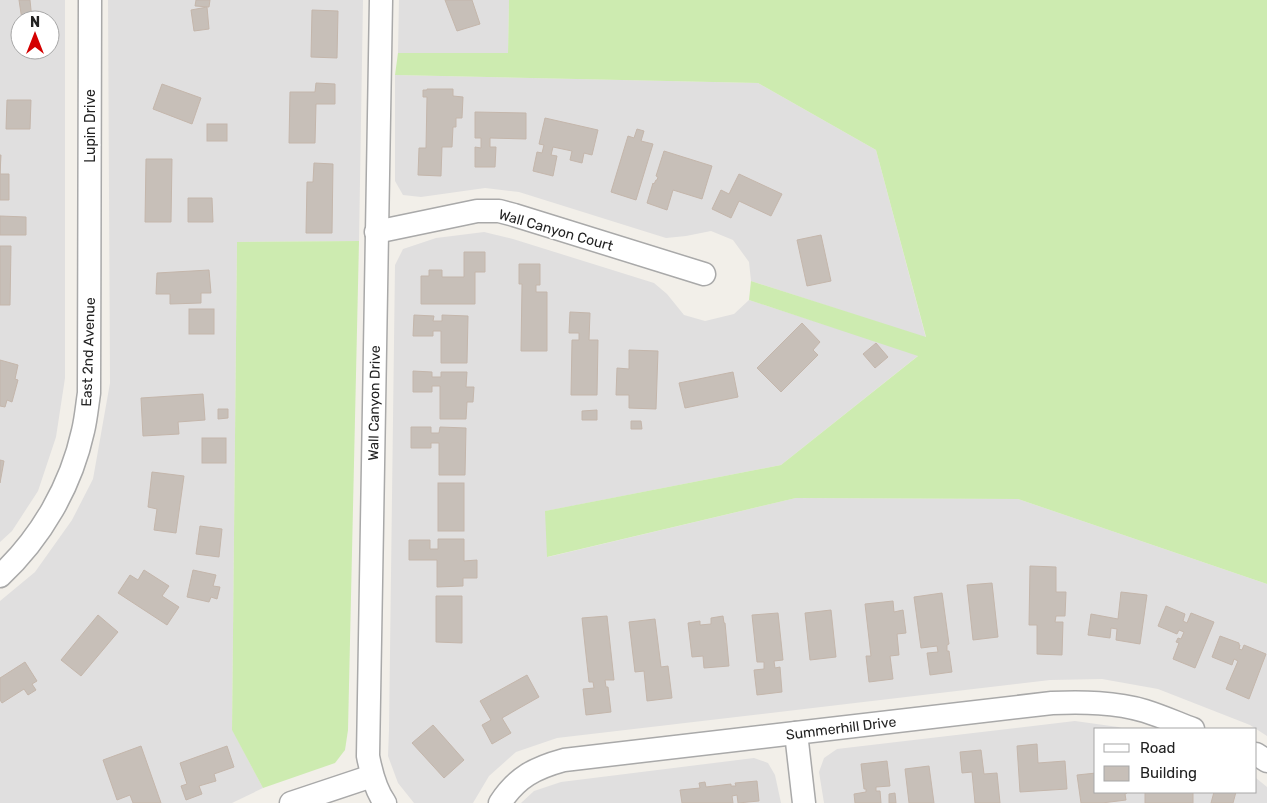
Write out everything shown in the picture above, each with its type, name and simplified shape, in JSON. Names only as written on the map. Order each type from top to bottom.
[{"type":"street","name":"Lupin Drive","points":[[90,0],[90,252]]},
{"type":"street","name":"Wall Canyon Drive","points":[[381,0],[368,756],[372,776],[381,797],[386,803]]},
{"type":"street","name":"Wall Canyon Court","points":[[376,232],[477,211],[499,211],[704,274]]},
{"type":"street","name":"East 2nd Avenue","points":[[0,576],[34,539],[55,507],[71,471],[83,431],[89,393],[90,252]]},
{"type":"street","name":"Summerhill Drive","points":[[500,803],[508,792],[524,777],[543,766],[564,760],[1052,703],[1110,704],[1145,711],[1190,728]]},
{"type":"street","points":[[796,733],[804,803]]},
{"type":"street","points":[[290,803],[372,776]]},
{"type":"shaded area","points":[[0,0],[65,0],[65,378],[56,437],[38,491],[12,531],[0,542]]},
{"type":"shaded area","points":[[108,0],[363,0],[359,241],[237,242],[232,729],[263,788],[232,803],[0,803],[0,601],[35,572],[72,520],[93,479],[110,383]]},
{"type":"shaded area","points":[[399,0],[509,0],[508,53],[398,53]]},
{"type":"shaded area","points":[[395,75],[758,83],[876,150],[926,338],[751,281],[749,262],[733,240],[711,231],[666,238],[519,192],[485,188],[421,197],[403,195],[395,181]]},
{"type":"shaded area","points":[[484,232],[513,239],[654,283],[667,294],[684,315],[705,321],[734,314],[749,300],[919,355],[781,465],[546,511],[548,557],[796,498],[1018,499],[1267,584],[1267,736],[1257,728],[1158,689],[1102,679],[1050,680],[557,738],[516,752],[489,776],[473,803],[414,803],[398,783],[388,756],[395,265],[403,249],[436,238]]},
{"type":"shaded area","points":[[1075,721],[1122,728],[1094,728],[1094,793],[1257,793],[1257,779],[1267,787],[1267,803],[824,803],[819,772],[824,758],[837,749]]},
{"type":"shaded area","points":[[754,758],[768,763],[775,775],[781,803],[521,803],[534,791],[561,782]]},
{"type":"green space","points":[[509,0],[1267,0],[1267,584],[1018,499],[796,498],[547,557],[545,511],[781,465],[918,356],[749,300],[751,281],[926,337],[876,150],[758,83],[395,75],[398,53],[508,53]]},
{"type":"green space","points":[[359,241],[348,730],[345,750],[335,763],[263,788],[232,730],[237,242]]},
{"type":"building","points":[[19,0],[30,0],[31,10],[20,10]]},
{"type":"building","points":[[196,0],[210,0],[209,7],[195,6]]},
{"type":"building","points":[[445,0],[472,0],[480,24],[457,31]]},
{"type":"building","points":[[207,7],[209,29],[194,31],[191,10]]},
{"type":"building","points":[[312,10],[338,11],[337,58],[311,57]]},
{"type":"building","points":[[316,83],[335,84],[335,104],[316,104],[315,143],[289,143],[290,92],[315,92]]},
{"type":"building","points":[[162,84],[201,98],[192,124],[153,109]]},
{"type":"building","points":[[453,89],[453,96],[463,97],[462,118],[456,118],[456,127],[453,127],[452,147],[442,147],[441,176],[418,175],[419,148],[426,148],[427,97],[423,97],[423,90]]},
{"type":"building","points":[[7,100],[31,100],[30,129],[6,129]]},
{"type":"building","points":[[475,112],[526,113],[526,139],[490,138],[490,147],[496,147],[495,167],[475,167],[475,147],[481,148],[481,138],[475,138]]},
{"type":"building","points":[[545,118],[598,130],[592,155],[584,153],[582,163],[570,160],[572,151],[553,147],[551,155],[557,156],[553,176],[533,171],[537,152],[542,153],[544,145],[539,144]]},
{"type":"building","points":[[207,124],[227,124],[227,141],[207,141]]},
{"type":"building","points":[[637,129],[644,131],[641,141],[653,144],[636,200],[611,192],[628,136],[634,138]]},
{"type":"building","points":[[664,151],[712,166],[702,199],[673,190],[667,210],[647,203],[653,183],[658,177],[656,176]]},
{"type":"building","points":[[146,159],[172,159],[171,222],[145,222]]},
{"type":"building","points":[[314,163],[333,164],[332,233],[306,233],[307,182],[313,182]]},
{"type":"building","points":[[0,174],[9,174],[9,200],[0,200]]},
{"type":"building","points":[[739,174],[782,194],[771,216],[739,201],[731,218],[712,209],[721,190],[729,194]]},
{"type":"building","points":[[188,198],[212,198],[213,222],[188,222]]},
{"type":"building","points":[[0,216],[26,217],[26,235],[0,235]]},
{"type":"building","points":[[821,235],[831,281],[807,286],[797,240]]},
{"type":"building","points":[[0,246],[11,246],[10,305],[0,305]]},
{"type":"building","points":[[464,252],[485,252],[485,272],[475,272],[475,304],[421,304],[421,276],[429,276],[429,270],[442,270],[442,277],[464,277]]},
{"type":"building","points":[[519,264],[540,264],[540,285],[536,285],[536,292],[547,292],[547,351],[521,351],[522,284],[519,284]]},
{"type":"building","points":[[209,270],[211,293],[201,293],[201,303],[170,304],[170,294],[156,294],[157,273]]},
{"type":"building","points":[[189,309],[214,309],[214,334],[189,334]]},
{"type":"building","points":[[570,312],[590,313],[589,340],[598,340],[597,395],[571,395],[572,340],[579,340],[579,333],[569,333]]},
{"type":"building","points":[[414,315],[434,316],[433,321],[442,321],[442,315],[468,316],[467,363],[441,363],[441,331],[433,331],[433,336],[413,336]]},
{"type":"building","points":[[802,323],[820,342],[813,350],[818,355],[781,392],[757,368]]},
{"type":"building","points":[[876,343],[888,357],[875,368],[863,354]]},
{"type":"building","points":[[629,350],[658,351],[656,409],[629,408],[629,395],[616,395],[617,368],[629,369]]},
{"type":"building","points":[[0,360],[18,365],[15,379],[18,380],[12,402],[7,400],[5,407],[0,406]]},
{"type":"building","points":[[413,371],[432,372],[432,377],[441,377],[441,372],[467,372],[466,387],[474,387],[473,402],[467,402],[466,419],[440,419],[440,386],[432,386],[432,392],[413,392]]},
{"type":"building","points":[[733,372],[738,397],[685,408],[679,383]]},
{"type":"building","points":[[203,394],[205,420],[178,422],[179,434],[143,436],[141,398]]},
{"type":"building","points":[[218,409],[228,409],[228,418],[218,419]]},
{"type":"building","points":[[597,410],[597,420],[582,420],[582,411]]},
{"type":"building","points":[[631,421],[641,421],[642,429],[631,429]]},
{"type":"building","points":[[411,427],[431,427],[431,433],[439,433],[440,427],[466,428],[465,475],[439,475],[439,443],[431,443],[431,448],[411,448]]},
{"type":"building","points":[[202,438],[226,438],[226,463],[202,463]]},
{"type":"building","points":[[0,460],[4,461],[0,483]]},
{"type":"building","points":[[152,472],[184,476],[176,533],[154,530],[157,509],[148,507]]},
{"type":"building","points":[[438,483],[464,483],[464,531],[438,531]]},
{"type":"building","points":[[200,526],[222,529],[219,557],[196,554]]},
{"type":"building","points":[[438,539],[464,539],[464,561],[477,560],[477,578],[463,578],[463,586],[437,587],[437,560],[409,560],[409,540],[430,540],[430,549],[438,549]]},
{"type":"building","points":[[1030,566],[1056,567],[1056,592],[1066,592],[1065,616],[1056,616],[1055,622],[1063,622],[1062,655],[1037,654],[1037,625],[1029,625]]},
{"type":"building","points":[[144,570],[169,586],[162,596],[179,607],[167,625],[118,593],[130,575],[138,580]]},
{"type":"building","points":[[193,570],[216,575],[213,586],[220,587],[217,599],[211,597],[209,602],[187,597]]},
{"type":"building","points":[[992,583],[998,637],[973,640],[967,585]]},
{"type":"building","points":[[1121,592],[1147,595],[1140,644],[1116,640],[1117,629],[1111,628],[1110,638],[1088,635],[1091,614],[1118,619]]},
{"type":"building","points":[[942,593],[949,644],[947,645],[947,651],[949,651],[952,672],[930,675],[927,653],[938,652],[937,646],[921,648],[914,597]]},
{"type":"building","points":[[436,596],[462,596],[462,643],[436,642]]},
{"type":"building","points":[[893,601],[894,612],[903,610],[906,633],[897,634],[899,655],[890,656],[893,679],[869,682],[866,656],[871,656],[865,604]]},
{"type":"building","points":[[1166,606],[1185,614],[1183,621],[1187,623],[1191,613],[1214,622],[1195,668],[1173,659],[1179,643],[1176,642],[1178,638],[1181,639],[1184,632],[1179,630],[1177,634],[1158,626]]},
{"type":"building","points":[[831,610],[836,657],[810,660],[805,613]]},
{"type":"building","points":[[778,613],[783,660],[774,661],[775,668],[780,667],[782,692],[757,695],[754,670],[764,669],[764,662],[757,662],[752,615]]},
{"type":"building","points":[[98,615],[118,632],[81,676],[61,660]]},
{"type":"building","points":[[607,616],[614,680],[605,680],[606,687],[608,687],[611,712],[586,715],[583,689],[594,688],[593,682],[589,682],[582,618]]},
{"type":"building","points":[[723,616],[729,666],[704,668],[703,656],[692,657],[688,623],[700,621],[700,625],[711,624],[711,618]]},
{"type":"building","points":[[655,619],[661,667],[668,666],[672,698],[647,701],[644,671],[635,672],[629,622]]},
{"type":"building","points":[[1220,636],[1239,643],[1239,649],[1242,650],[1244,645],[1266,654],[1249,699],[1226,689],[1238,661],[1234,659],[1232,665],[1212,657]]},
{"type":"building","points":[[25,662],[37,681],[32,684],[36,690],[28,695],[24,689],[2,703],[0,700],[0,678]]},
{"type":"building","points":[[527,675],[539,697],[502,718],[511,733],[492,744],[482,725],[491,720],[480,701]]},
{"type":"building","points":[[433,725],[464,760],[444,778],[412,743]]},
{"type":"building","points":[[1037,744],[1038,763],[1065,761],[1067,789],[1020,792],[1017,746]]},
{"type":"building","points":[[141,746],[161,803],[133,803],[130,795],[117,800],[103,760]]},
{"type":"building","points":[[227,746],[234,767],[214,774],[216,781],[199,786],[202,794],[186,800],[181,786],[187,784],[180,763]]},
{"type":"building","points":[[981,750],[984,774],[997,773],[1000,803],[975,803],[972,772],[962,773],[960,752]]},
{"type":"building","points":[[887,761],[890,786],[876,787],[876,791],[880,791],[881,803],[855,803],[854,794],[866,792],[861,764]]},
{"type":"building","points":[[929,766],[934,803],[909,803],[905,769]]},
{"type":"building","points":[[1094,773],[1094,793],[1127,793],[1125,794],[1126,800],[1081,803],[1077,775]]},
{"type":"building","points":[[757,781],[759,801],[738,803],[737,795],[732,796],[733,803],[682,803],[680,790],[700,788],[699,783],[705,782],[706,787],[731,784],[731,786],[736,786],[735,783]]},
{"type":"building","points":[[895,793],[896,803],[889,803],[889,794]]},
{"type":"building","points":[[1145,793],[1193,793],[1193,803],[1145,803]]},
{"type":"building","points":[[1214,793],[1236,793],[1233,803],[1211,803]]}]
